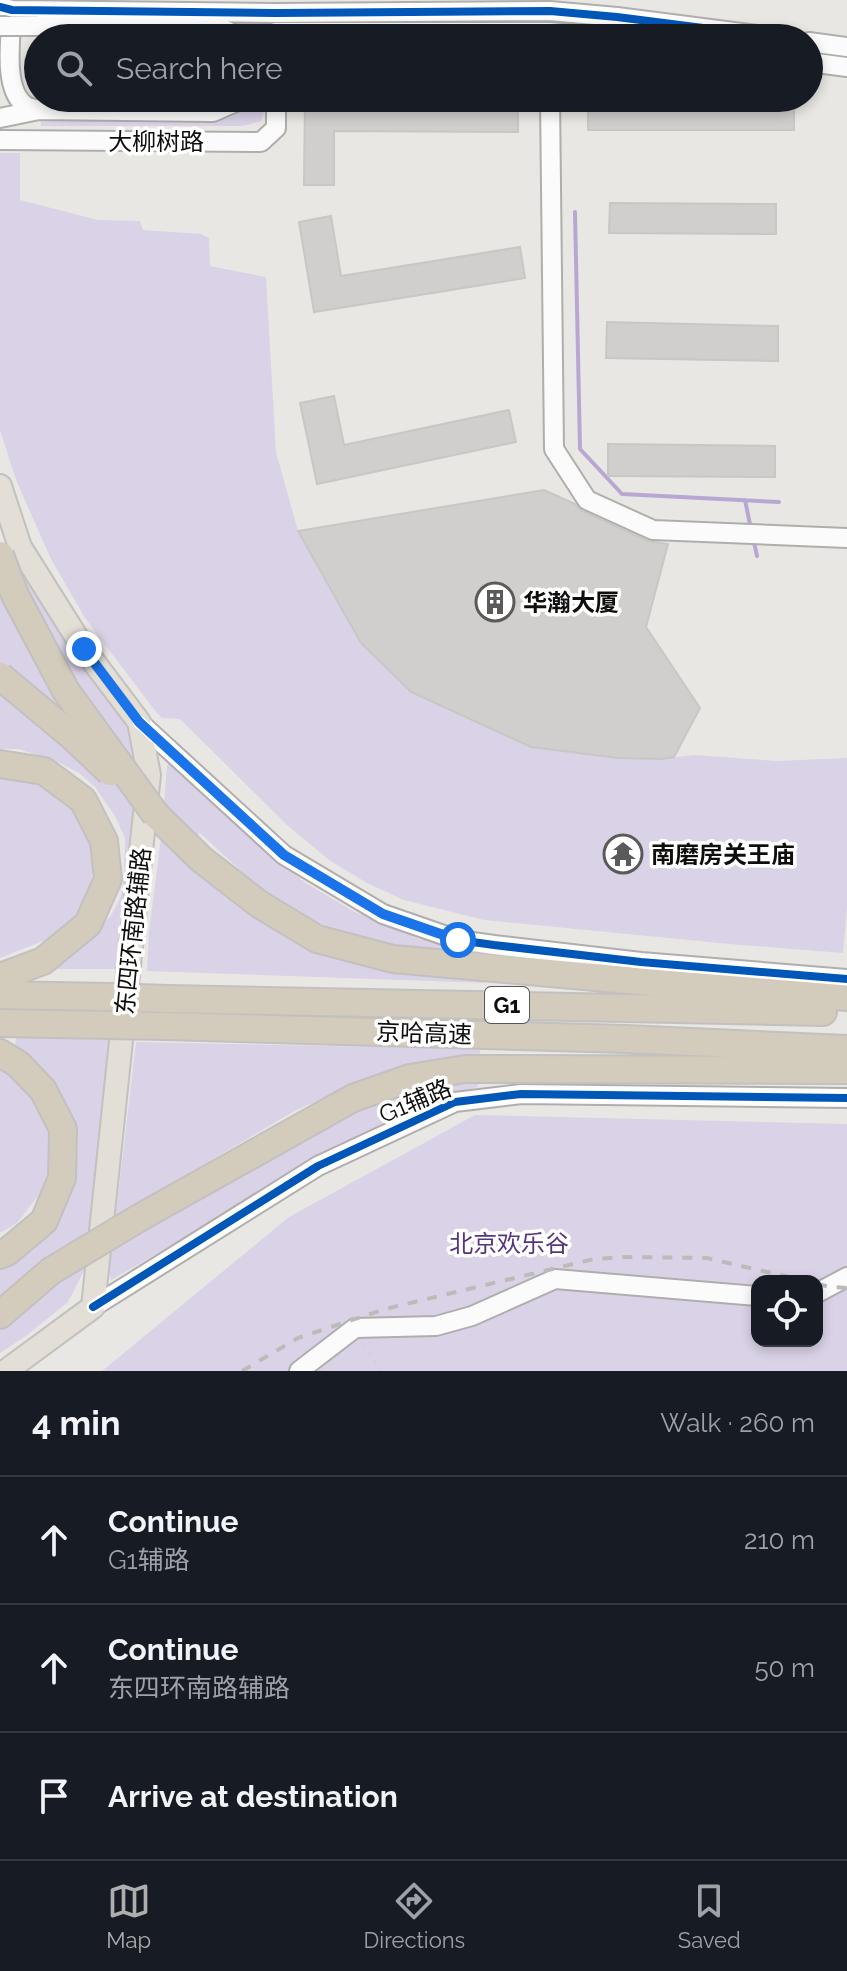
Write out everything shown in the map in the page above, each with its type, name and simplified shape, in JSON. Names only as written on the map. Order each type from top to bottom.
[{"type":"highway","points":[[7,549],[15,595],[66,691],[156,815]]},
{"type":"highway","points":[[0,676],[73,737],[201,859],[259,904],[317,939],[393,959],[847,997]]},
{"type":"highway","points":[[0,764],[44,771],[83,800],[104,841],[108,879],[88,924],[43,961],[0,977]]},
{"type":"highway","name":"京哈高速","points":[[0,995],[847,1012]]},
{"type":"highway","name":"京哈高速","points":[[0,1023],[626,1039],[847,1049]]},
{"type":"highway","points":[[0,1053],[18,1064],[43,1090],[63,1129],[62,1178],[44,1221],[0,1255]]},
{"type":"highway","points":[[0,1294],[51,1271],[353,1098],[410,1078],[465,1069],[847,1070]]},
{"type":"highway","points":[[0,1315],[51,1271]]},
{"type":"main road","name":"东四环南路辅路","points":[[0,486],[7,549],[139,722],[149,775],[93,1307]]},
{"type":"main road","points":[[6,1371],[93,1307]]},
{"type":"street","points":[[24,104],[17,96],[10,71],[6,9],[275,13],[550,11],[672,24]]},
{"type":"street","points":[[550,11],[550,24]]},
{"type":"street","points":[[275,13],[275,24]]},
{"type":"street","points":[[0,26],[24,26]]},
{"type":"street","points":[[823,44],[847,47]]},
{"type":"street","points":[[823,64],[847,67]]},
{"type":"street","points":[[0,118],[29,112]]},
{"type":"street","name":"大柳树路","points":[[148,112],[208,112]]},
{"type":"street","name":"大柳树路","points":[[0,140],[261,142],[276,128],[276,112]]},
{"type":"street","points":[[550,112],[554,449],[587,500],[653,530],[847,538]]},
{"type":"street","points":[[139,722],[284,855],[383,914],[458,940],[641,962],[847,979]]},
{"type":"street","name":"G1辅路","points":[[93,1307],[318,1166],[455,1102],[521,1094],[847,1098]]},
{"type":"street","points":[[823,1290],[847,1277]]},
{"type":"street","points":[[299,1371],[355,1328],[436,1326],[472,1316],[555,1279],[751,1295]]},
{"type":"path","points":[[355,1328],[380,1371]]},
{"type":"green space","points":[[264,112],[261,121],[243,126],[41,126],[41,120],[214,121],[236,114]]},
{"type":"green space","points":[[0,153],[20,153],[20,200],[98,220],[140,221],[143,230],[201,234],[209,238],[210,266],[266,277],[276,452],[298,531],[361,643],[411,692],[531,747],[618,758],[661,759],[694,755],[777,761],[847,758],[847,907],[843,953],[484,920],[404,900],[367,883],[329,860],[287,825],[180,719],[162,718],[85,618],[51,559],[16,480],[0,430]]},
{"type":"green space","points":[[0,552],[18,557],[97,686],[137,741],[143,761],[118,969],[39,969],[79,950],[112,914],[121,896],[125,838],[115,816],[95,787],[79,773],[19,749],[0,749]]},
{"type":"green space","points":[[171,760],[277,861],[306,883],[353,911],[419,939],[485,950],[484,960],[390,948],[327,927],[254,883],[200,833],[185,850],[280,924],[486,978],[485,983],[147,971],[167,766]]},
{"type":"green space","points":[[15,773],[42,784],[74,803],[91,830],[95,861],[89,890],[79,911],[67,925],[48,939],[0,958],[0,774]]},
{"type":"green space","points":[[16,1037],[112,1040],[94,1214],[85,1269],[68,1302],[0,1353],[0,1260],[56,1223],[70,1195],[74,1174],[69,1114],[63,1098],[53,1080],[15,1045]]},
{"type":"green space","points":[[136,1042],[480,1049],[480,1056],[405,1066],[298,1109],[133,1206],[141,1229],[271,1154],[373,1102],[431,1084],[479,1076],[478,1087],[437,1098],[394,1117],[111,1280],[109,1272]]},
{"type":"green space","points":[[0,1062],[44,1104],[53,1137],[50,1171],[38,1196],[17,1223],[0,1233]]},
{"type":"green space","name":"北京欢乐谷","points":[[475,1115],[847,1124],[847,1371],[102,1371],[289,1217]]},
{"type":"building","points":[[305,112],[518,112],[518,132],[334,131],[334,185],[304,185]]},
{"type":"building","points":[[588,112],[794,112],[794,130],[588,130]]},
{"type":"building","points":[[610,203],[776,204],[776,234],[609,233]]},
{"type":"building","points":[[331,216],[341,276],[520,247],[525,278],[314,312],[299,222]]},
{"type":"building","points":[[607,322],[778,326],[778,361],[606,358]]},
{"type":"building","points":[[334,396],[344,445],[509,410],[516,442],[317,484],[300,403]]},
{"type":"building","points":[[608,444],[775,446],[775,477],[608,476]]},
{"type":"building","name":"华瀚大厦","points":[[544,490],[648,541],[668,544],[646,627],[700,708],[674,757],[618,758],[531,747],[411,692],[361,643],[298,531]]},
{"type":"waterway","points":[[575,212],[580,449],[622,494],[779,502]]},
{"type":"waterway","points":[[745,500],[751,529]]},
{"type":"waterway","points":[[753,538],[757,556]]},
{"type":"railway","points":[[242,1371],[298,1338],[385,1309],[594,1259],[707,1258],[780,1275]]},
{"type":"railway","points":[[823,1285],[847,1288]]},
{"type":"cycle path","points":[[0,7],[12,10],[275,13],[550,11],[672,24]]},
{"type":"cycle path","points":[[139,722],[284,855],[383,914],[458,940],[641,962],[847,979]]},
{"type":"cycle path","points":[[93,1307],[318,1166],[455,1102],[521,1094],[847,1098]]},
{"type":"place","name":"华瀚大厦","points":[[495,602]]},
{"type":"place","name":"南磨房关王庙","points":[[623,854]]},
{"type":"route","points":[[84,649],[139,722],[284,855],[383,914],[458,940]]}]
